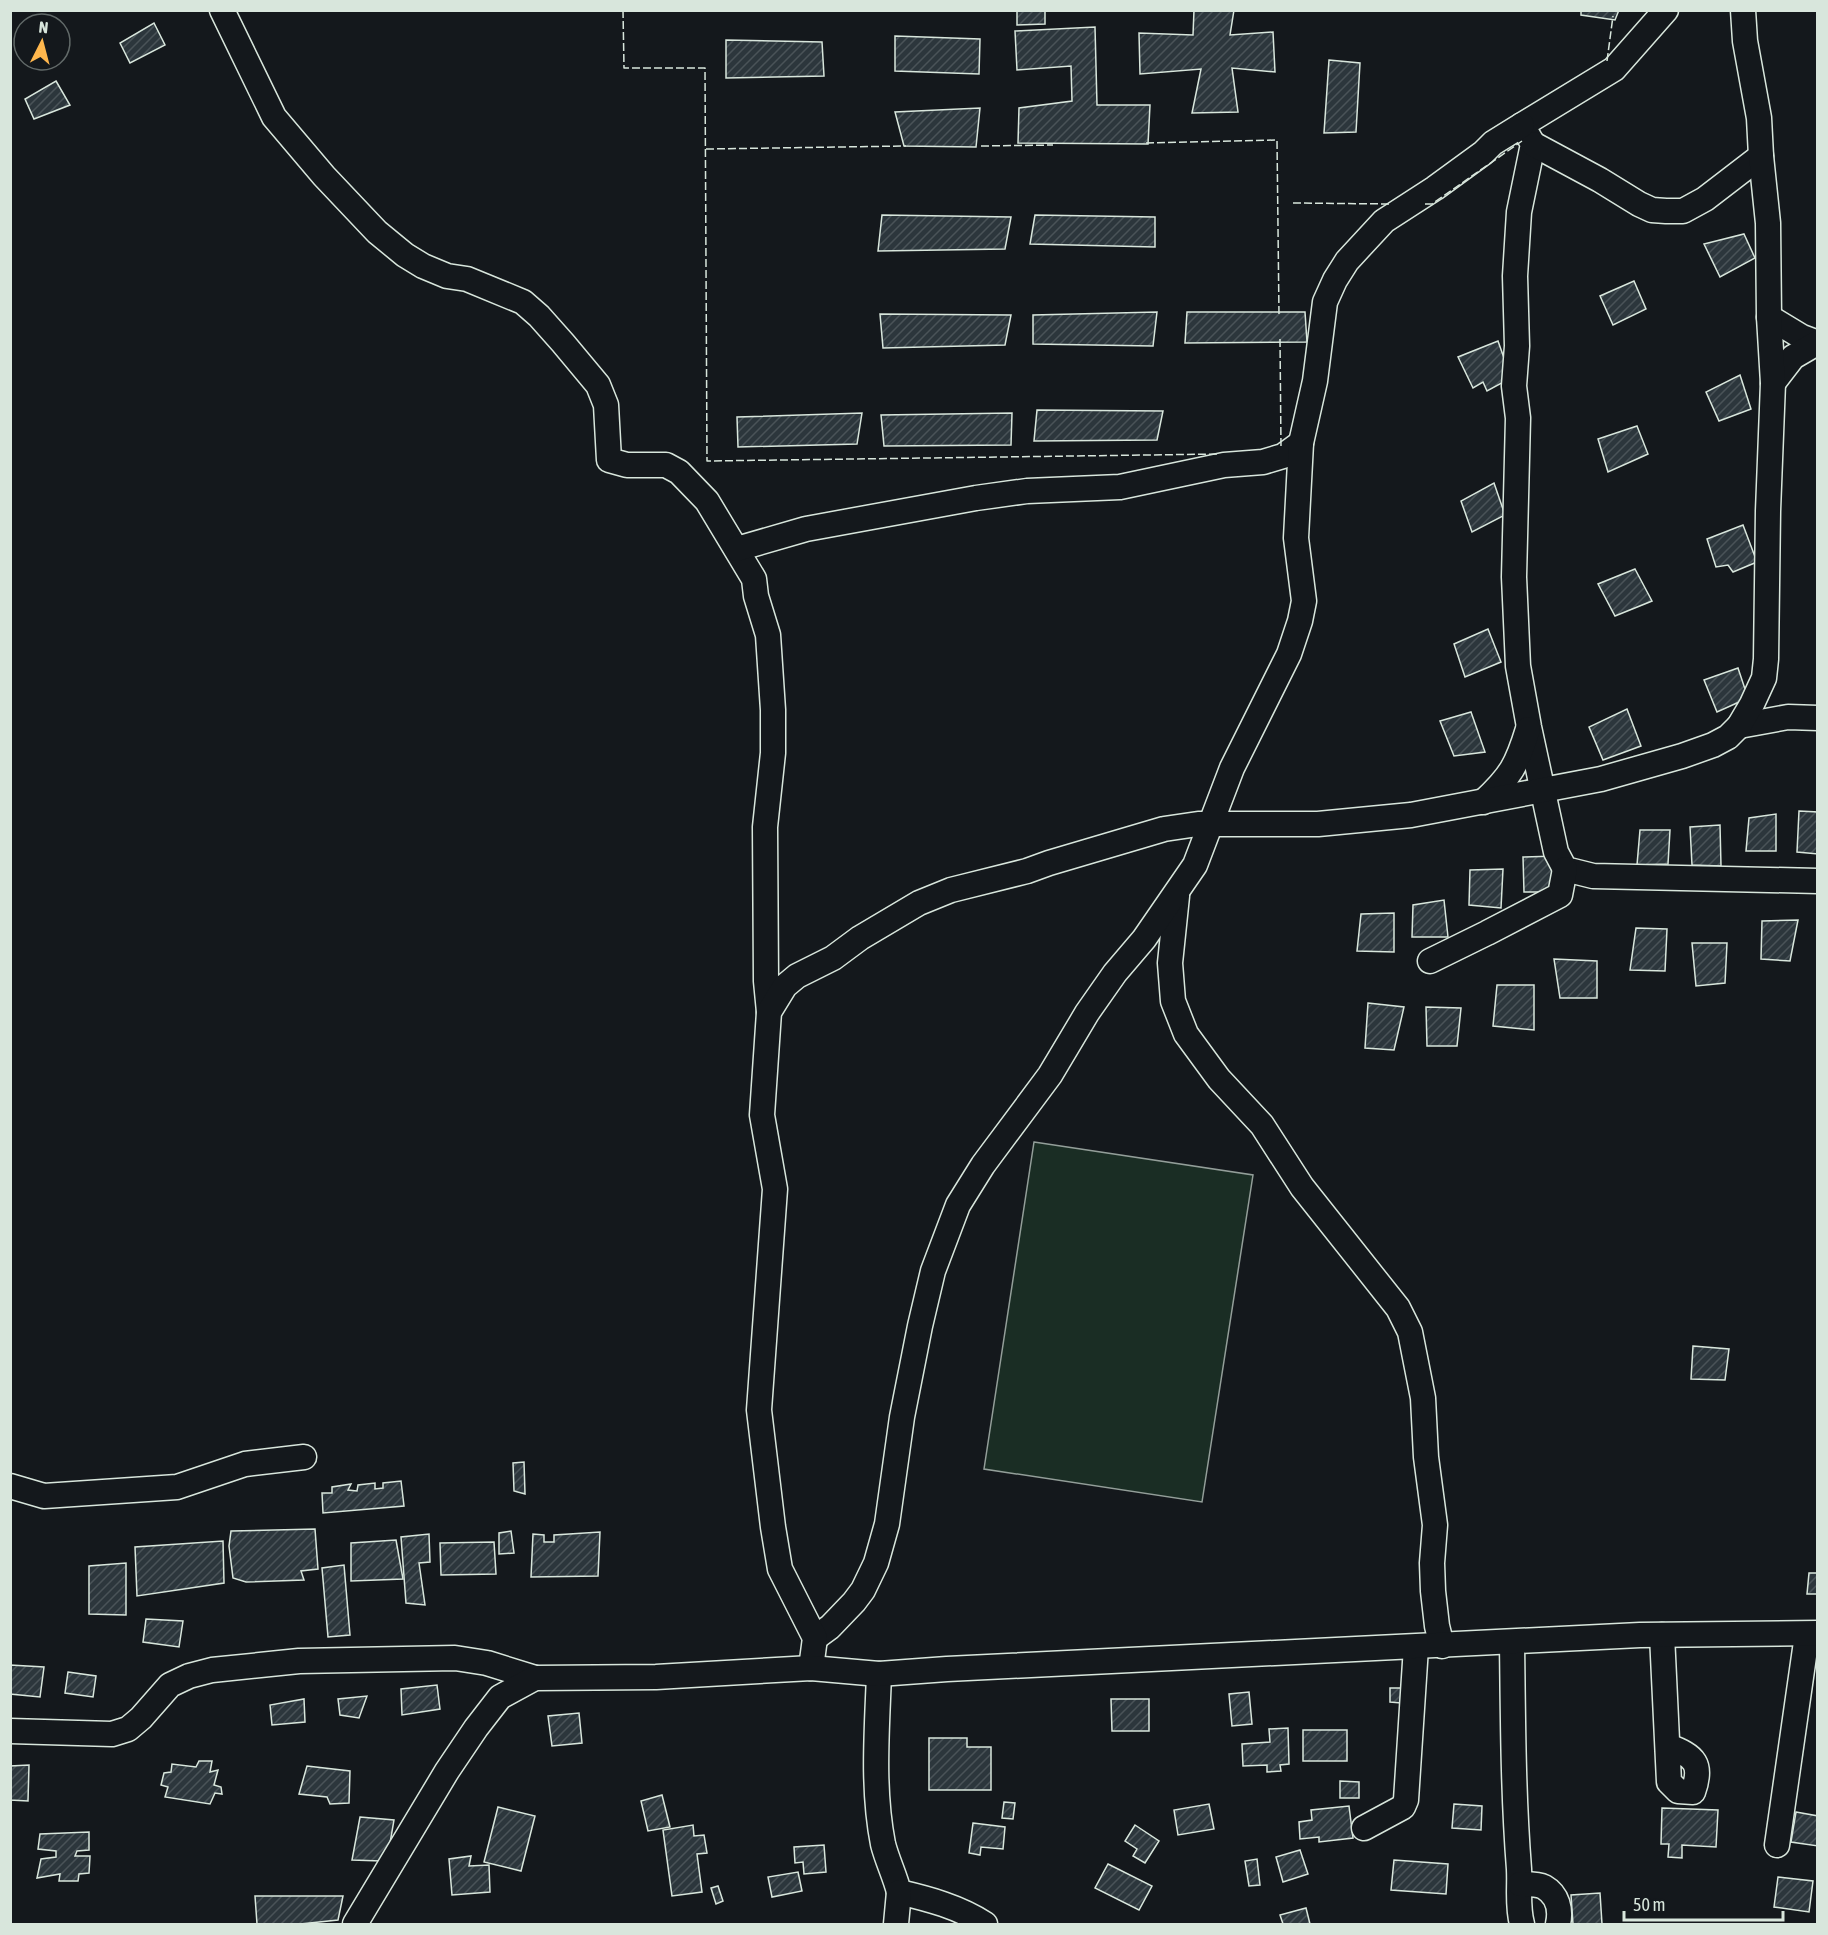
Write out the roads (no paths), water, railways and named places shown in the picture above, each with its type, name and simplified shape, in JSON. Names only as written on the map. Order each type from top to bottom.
[{"type":"street","points":[[222,10],[274,117],[352,206],[377,232],[405,255],[423,266],[447,276],[467,279],[523,302],[598,385],[606,405],[609,460],[627,465],[666,465],[679,472],[707,501],[754,579],[756,596],[768,635],[772,710],[772,753],[765,827],[766,981],[770,1012],[762,1115],[775,1189],[759,1410],[780,1569],[815,1638],[812,1668]]},
{"type":"street","points":[[815,1638],[830,1627],[854,1602],[863,1590],[876,1563],[887,1524],[902,1417],[920,1326],[933,1271],[958,1205],[983,1165],[1050,1075],[1068,1042],[1115,973],[1144,939],[1195,865],[1232,768],[1289,654],[1304,601],[1296,538],[1300,443],[1315,381],[1325,302],[1335,279],[1347,261],[1384,221],[1443,182],[1493,143],[1528,135],[1614,69],[1666,10]]},
{"type":"street","points":[[770,1012],[785,986],[797,976],[833,958],[860,938],[919,903],[951,890],[1027,871],[1180,825],[1318,824],[1411,816],[1601,779],[1713,745],[1728,737],[1739,726],[1764,678],[1773,383],[1769,317],[1768,223],[1759,118],[1745,41],[1743,10]]},
{"type":"street","points":[[1528,135],[1652,210],[1683,211],[1705,199],[1761,156]]},
{"type":"street","points":[[1430,960],[1560,894],[1565,869],[1556,852],[1529,727],[1518,666],[1514,588],[1518,418],[1514,386],[1517,346],[1515,276],[1519,212],[1528,135]]},
{"type":"street","points":[[1769,317],[1802,338],[1817,343]]},
{"type":"street","points":[[1773,383],[1793,357],[1817,343]]},
{"type":"street","points":[[737,549],[806,529],[929,505],[1027,491],[1120,487],[1224,465],[1263,462],[1283,456],[1300,443]]},
{"type":"street","points":[[1764,678],[1788,717]]},
{"type":"street","points":[[1739,726],[1788,717],[1818,718]]},
{"type":"street","points":[[1483,802],[1502,784],[1516,765],[1529,727]]},
{"type":"street","points":[[1565,869],[1593,876],[1818,881]]},
{"type":"street","points":[[1177,893],[1171,972],[1174,1006],[1186,1034],[1220,1079],[1262,1125],[1302,1187],[1398,1308],[1410,1332],[1423,1398],[1426,1457],[1435,1525],[1432,1563],[1433,1591],[1442,1646]]},
{"type":"street","points":[[10,1486],[44,1496],[177,1486],[245,1464],[304,1457]]},
{"type":"street","points":[[10,1731],[112,1734],[128,1729],[141,1718],[170,1684],[189,1676],[212,1670],[299,1661],[455,1658],[487,1663],[535,1678],[656,1677],[812,1668],[879,1674],[1662,1635],[1812,1634],[1777,1845]]},
{"type":"street","points":[[1662,1635],[1668,1746]]},
{"type":"street","points":[[1512,1642],[1513,1786],[1520,1884],[1519,1906],[1522,1924]]},
{"type":"street","points":[[1364,1828],[1403,1807],[1406,1800],[1416,1647]]},
{"type":"street","points":[[879,1674],[876,1764],[878,1808],[884,1846],[899,1892],[896,1924]]},
{"type":"street","points":[[355,1924],[447,1771],[476,1728],[500,1697],[535,1678]]},
{"type":"street","points":[[1520,1884],[1543,1886],[1556,1898],[1560,1913],[1557,1924]]},
{"type":"street","points":[[899,1892],[968,1913],[985,1924]]}]
